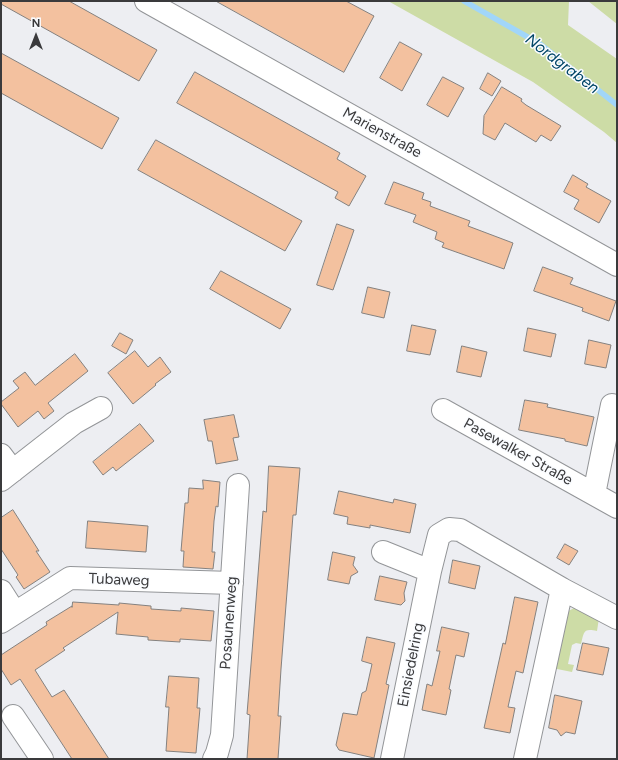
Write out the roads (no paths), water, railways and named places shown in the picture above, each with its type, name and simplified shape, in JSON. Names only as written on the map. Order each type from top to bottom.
[{"type":"street","name":"Marienstraße","points":[[146,1],[617,265]]},
{"type":"street","name":"Pasewalker Straße","points":[[594,494],[612,405]]},
{"type":"street","points":[[5,468],[74,423],[101,408]]},
{"type":"street","name":"Pasewalker Straße","points":[[443,410],[617,507]]},
{"type":"street","name":"Posaunenweg","points":[[214,759],[222,735],[238,485]]},
{"type":"street","name":"Einsiedelring","points":[[392,759],[430,570],[439,535],[449,529],[460,530],[562,589],[617,618]]},
{"type":"street","points":[[383,552],[430,570]]},
{"type":"street","name":"Tubaweg","points":[[1,591],[8,617],[70,578],[232,584]]},
{"type":"street","points":[[525,759],[562,589]]},
{"type":"street","points":[[13,716],[42,759]]},
{"type":"waterway","name":"Nordgraben","points":[[464,1],[540,44],[617,105]]}]
